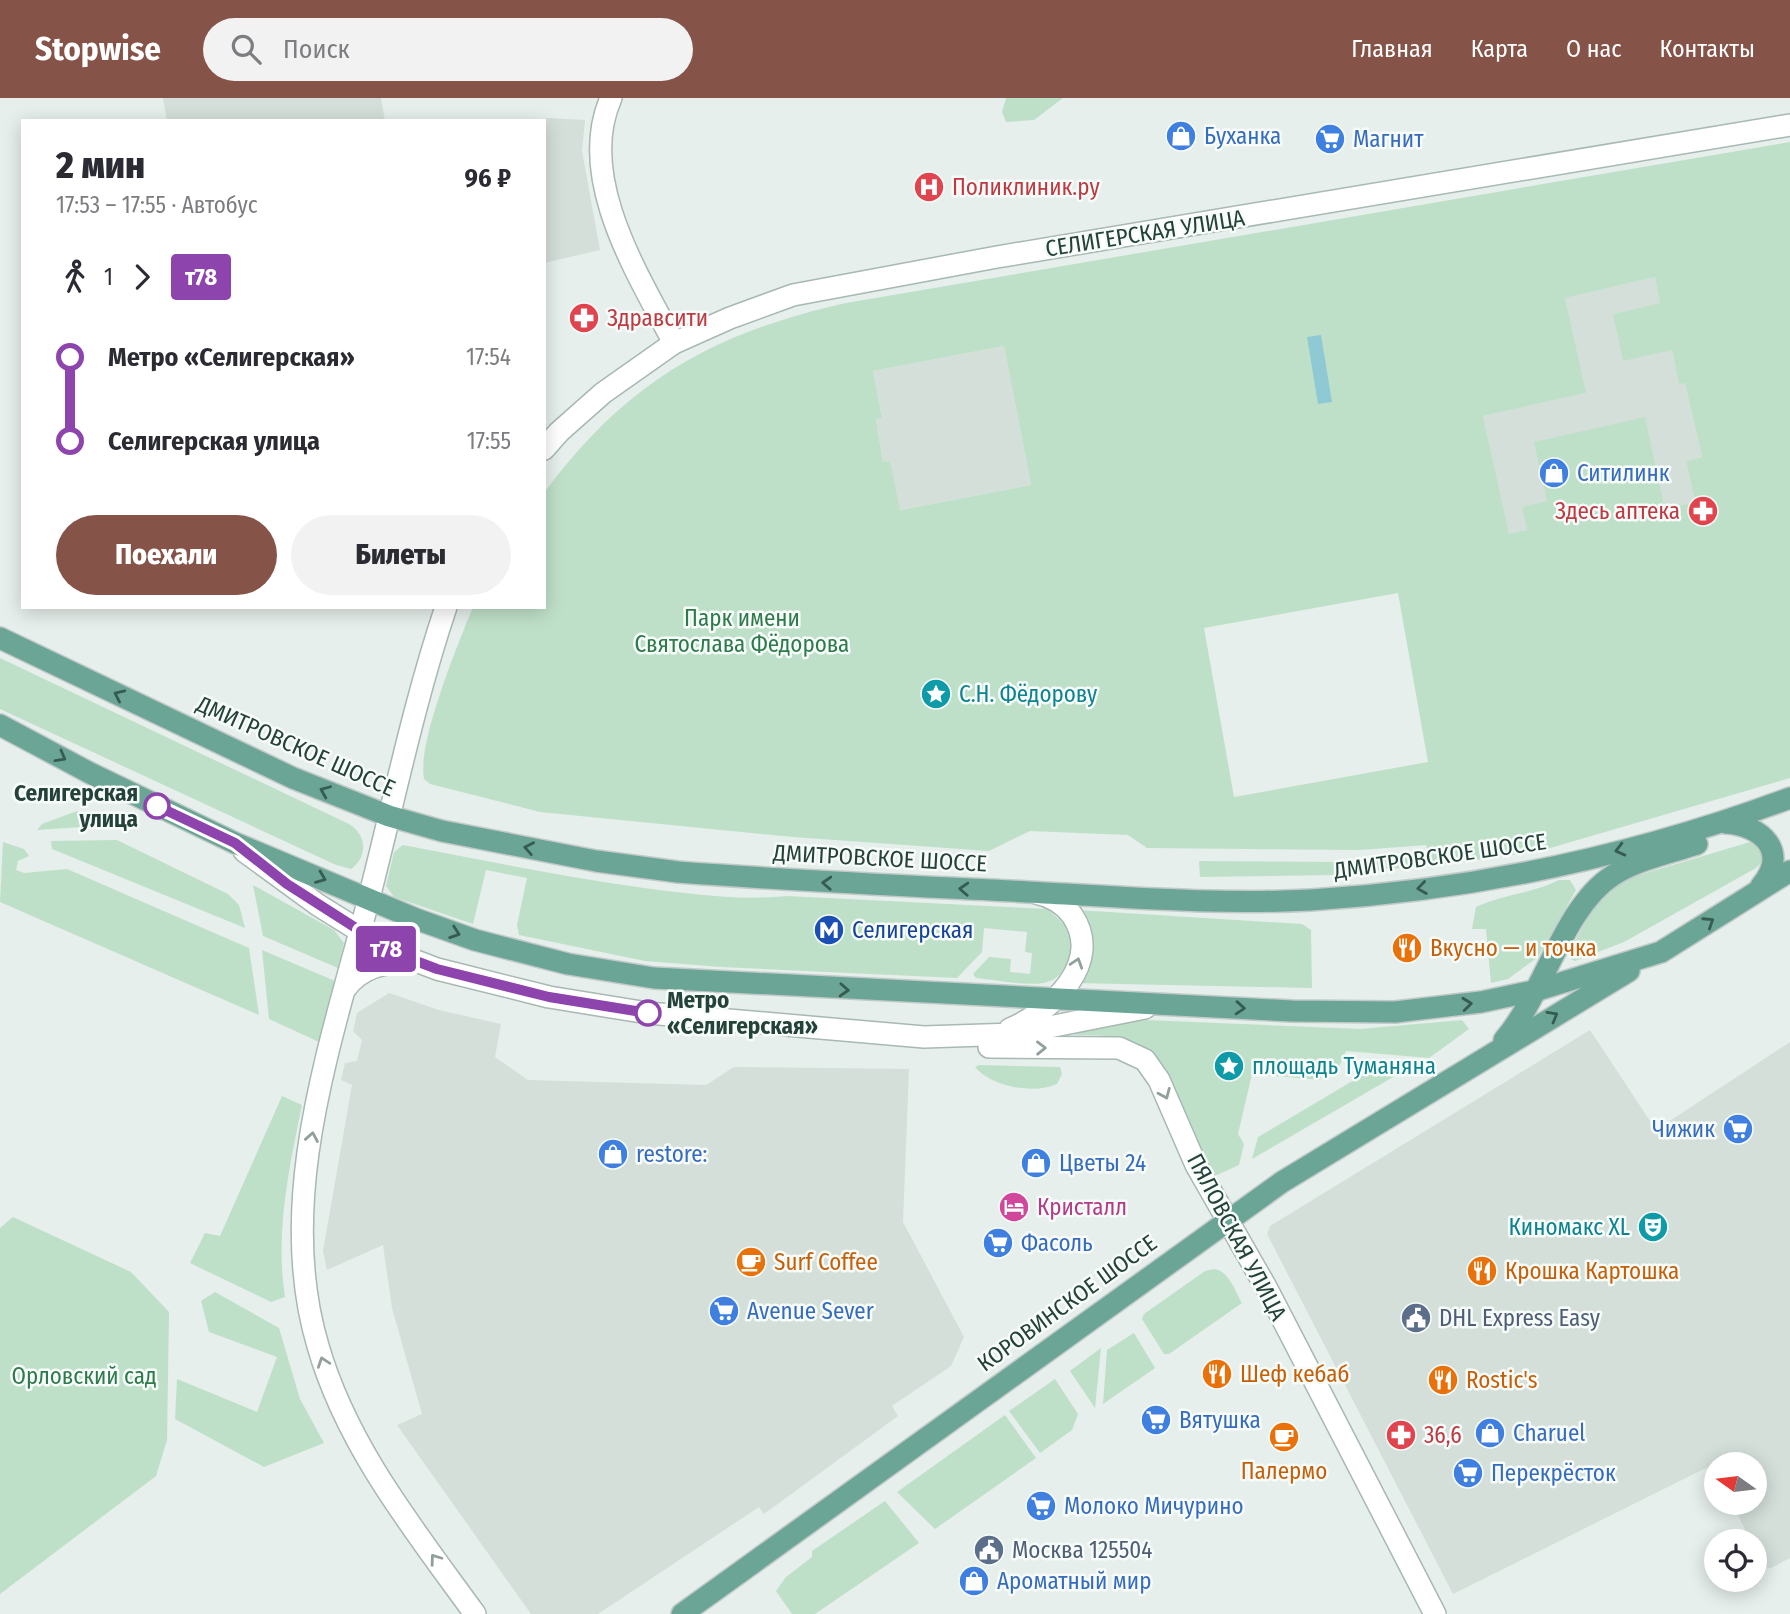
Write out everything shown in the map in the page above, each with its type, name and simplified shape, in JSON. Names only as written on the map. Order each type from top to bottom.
[{"type":"main road","name":"ДМИТРОВСКОЕ ШОССЕ","points":[[0,638],[293,778],[389,816],[442,831],[596,861],[678,872],[1184,902],[1367,896],[1553,866],[1720,824],[1785,800]]},
{"type":"main road","points":[[0,725],[90,773],[235,843],[475,940],[568,964],[654,978],[1292,1011],[1395,1012],[1481,1002],[1538,990],[1661,952],[1790,871]]},
{"type":"main road","points":[[1538,990],[1576,916],[1599,885],[1630,867],[1745,826],[1785,800]]},
{"type":"main road","points":[[1720,824],[1745,826],[1767,837],[1775,853],[1772,871],[1757,890]]},
{"type":"main road","name":"КОРОВИНСКОЕ ШОССЕ","points":[[682,1614],[1228,1218],[1494,1050],[1661,952]]},
{"type":"main road","name":"КОРОВИНСКОЕ ШОССЕ","points":[[1494,1050],[1515,1028],[1538,990]]},
{"type":"street","points":[[611,98],[601,126],[601,175],[626,245],[674,343]]},
{"type":"street","name":"СЕЛИГЕРСКАЯ УЛИЦА","points":[[546,447],[603,393],[674,343],[769,303],[829,286],[1790,125]]},
{"type":"street","points":[[445,609],[389,816],[319,1100],[306,1178],[303,1250],[311,1320],[328,1376],[351,1429],[399,1508],[475,1614]]},
{"type":"street","points":[[235,843],[287,884],[359,933],[411,960],[549,997],[648,1013],[924,1037],[992,1036],[1048,1029],[1172,1003]]},
{"type":"street","points":[[992,1036],[1035,1016],[1056,999],[1078,964],[1080,932],[1062,905],[1032,893]]},
{"type":"street","points":[[344,991],[351,980],[370,968],[411,960]]},
{"type":"street","name":"ПЯЛОВСКАЯ УЛИЦА","points":[[924,1037],[1008,1049],[1097,1047],[1135,1053],[1145,1060],[1159,1080],[1196,1165],[1228,1218],[1434,1614]]},
{"type":"shaded area","points":[[163,98],[381,98],[385,119],[167,119]]},
{"type":"shaded area","points":[[549,118],[585,120],[582,151],[600,250],[546,263],[546,119],[543,119]]},
{"type":"shaded area","points":[[1655,277],[1661,303],[1613,314],[1672,350],[1679,383],[1685,382],[1702,457],[1686,461],[1695,502],[1665,509],[1644,417],[1547,501],[1528,530],[1508,535],[1483,416],[1585,393],[1564,298]]},
{"type":"shaded area","points":[[1004,346],[1031,485],[899,510],[890,461],[883,462],[876,420],[882,418],[873,371]]},
{"type":"shaded area","points":[[389,993],[439,1010],[501,1024],[495,1057],[528,1080],[706,1085],[734,1067],[909,1069],[903,1222],[964,1337],[951,1366],[892,1406],[898,1416],[764,1514],[759,1507],[598,1614],[531,1614],[397,1425],[422,1414],[392,1308],[383,1245],[327,1270],[323,1251],[352,1085],[341,1080],[345,1063],[357,1061],[362,1040],[353,1031],[357,1013]]},
{"type":"shaded area","points":[[1590,1030],[1656,1130],[1790,1042],[1790,1558],[1767,1568],[1767,1529],[1745,1529],[1738,1516],[1768,1516],[1768,1452],[1704,1452],[1704,1469],[1453,1594],[1267,1234],[1270,1226]]},
{"type":"green space","points":[[1006,98],[1063,98],[1034,120],[1006,122],[1002,112]]},
{"type":"green space","name":"Парк имени Святослава Фёдорова","points":[[1790,142],[1790,778],[1540,851],[1432,866],[1426,845],[1360,850],[1147,848],[1128,835],[1030,831],[989,851],[793,837],[540,812],[430,784],[424,779],[423,763],[432,719],[472,609],[546,609],[546,490],[575,454],[608,420],[676,367],[714,347],[798,315],[846,303]],"holes":[[[1655,277],[1660,303],[1613,314],[1623,361],[1672,350],[1679,384],[1685,383],[1702,457],[1686,461],[1695,502],[1665,509],[1645,417],[1534,442],[1547,501],[1522,507],[1527,530],[1509,534],[1483,416],[1586,393],[1565,298]],[[1004,346],[1031,485],[900,510],[890,461],[883,462],[876,420],[882,418],[873,371]],[[1398,593],[1428,762],[1234,797],[1204,628]]]},
{"type":"green space","points":[[0,658],[349,824],[362,840],[363,852],[357,864],[351,869],[336,865],[0,709]]},
{"type":"green space","points":[[77,811],[112,825],[37,830],[42,824]]},
{"type":"green space","points":[[117,840],[228,894],[239,905],[245,928],[52,849],[51,841]]},
{"type":"green space","points":[[3,842],[24,849],[29,856],[18,861],[16,870],[24,873],[67,869],[249,948],[259,1015],[0,902]]},
{"type":"green space","points":[[1750,842],[1763,850],[1763,861],[1756,868],[1624,942],[1575,961],[1570,959],[1570,951],[1596,901],[1626,879]]},
{"type":"green space","points":[[403,845],[583,879],[698,894],[1048,909],[1068,928],[1070,953],[1059,975],[1052,980],[1036,984],[976,978],[973,974],[989,957],[1011,959],[1010,972],[1030,974],[1032,953],[1025,952],[1027,932],[984,928],[982,952],[957,978],[645,961],[519,935],[517,925],[527,878],[486,870],[473,924],[394,897],[386,886],[394,852]]},
{"type":"green space","points":[[1426,857],[1428,865],[1335,875],[1200,877],[1199,861],[1340,862]]},
{"type":"green space","points":[[1559,880],[1570,880],[1576,890],[1538,957],[1508,979],[1491,983],[1486,929],[1472,929],[1476,907]]},
{"type":"green space","points":[[253,885],[334,930],[344,943],[338,968],[263,936]]},
{"type":"green space","points":[[1077,910],[1302,924],[1311,930],[1312,988],[1076,983]]},
{"type":"green space","points":[[262,950],[335,981],[319,1042],[269,1019]]},
{"type":"green space","points":[[1146,1020],[1360,1029],[1462,1020],[1469,1029],[1429,1058],[1346,1051],[1339,1067],[1325,1066],[1320,1080],[1252,1074],[1238,1134],[1244,1144],[1239,1165],[1217,1175],[1208,1169],[1202,1160],[1175,1091],[1157,1058],[1144,1047],[1127,1040],[1074,1035],[1096,1027]]},
{"type":"green space","points":[[975,1067],[1060,1067],[1062,1074],[1057,1084],[1047,1087],[1013,1087],[982,1074]]},
{"type":"green space","points":[[1376,1067],[1407,1069],[1252,1159],[1258,1137]]},
{"type":"green space","points":[[282,1096],[302,1105],[285,1201],[282,1273],[285,1297],[271,1302],[190,1263],[205,1233],[220,1236]]},
{"type":"green space","name":"Орловский сад","points":[[13,1217],[131,1272],[169,1312],[167,1440],[156,1476],[0,1594],[0,1228]]},
{"type":"green space","points":[[1214,1269],[1228,1277],[1242,1303],[1169,1354],[1164,1354],[1142,1319],[1144,1314],[1205,1271]]},
{"type":"green space","points":[[215,1292],[279,1328],[300,1399],[324,1443],[264,1467],[175,1419],[177,1379],[257,1412],[277,1357],[209,1332],[201,1301]]},
{"type":"green space","points":[[1134,1333],[1155,1368],[1103,1404],[1107,1350]]},
{"type":"green space","points":[[1101,1348],[1095,1408],[1070,1371]]},
{"type":"green space","points":[[1055,1379],[1078,1414],[1072,1430],[1040,1453],[1009,1411]]},
{"type":"green space","points":[[1005,1415],[1036,1458],[935,1529],[897,1492]]},
{"type":"green space","points":[[885,1501],[919,1543],[815,1614],[792,1614],[776,1591],[786,1577],[812,1557],[812,1551]]},
{"type":"water","points":[[1321,335],[1332,402],[1318,404],[1307,337]]},
{"type":"bus line","name":"т78","points":[[157,806],[235,843],[287,884],[359,933],[395,953],[437,969],[549,997],[648,1013]]},
{"type":"place","name":"Буханка","points":[[1181,136]]},
{"type":"place","name":"Магнит","points":[[1330,139]]},
{"type":"place","name":"Поликлиник.ру","points":[[929,187]]},
{"type":"place","name":"Здравсити","points":[[584,318]]},
{"type":"place","name":"Ситилинк","points":[[1554,473]]},
{"type":"place","name":"Здесь аптека","points":[[1703,511]]},
{"type":"place","name":"С.Н. Фёдорову","points":[[936,694]]},
{"type":"place","name":"Селигерская улица","points":[[157,806]]},
{"type":"place","name":"Селигерская","points":[[829,930]]},
{"type":"place","name":"Вкусно — и точка","points":[[1407,948]]},
{"type":"place","name":"Метро «Селигерская»","points":[[648,1013]]},
{"type":"place","name":"площадь Туманяна","points":[[1229,1066]]},
{"type":"place","name":"Чижик","points":[[1738,1129]]},
{"type":"place","name":"restore:","points":[[613,1154]]},
{"type":"place","name":"Цветы 24","points":[[1036,1163]]},
{"type":"place","name":"Кристалл","points":[[1014,1207]]},
{"type":"place","name":"Киномакс XL","points":[[1653,1227]]},
{"type":"place","name":"Фасоль","points":[[998,1243]]},
{"type":"place","name":"Surf Coffee","points":[[751,1262]]},
{"type":"place","name":"Крошка Картошка","points":[[1482,1271]]},
{"type":"place","name":"Avenue Sever","points":[[724,1311]]},
{"type":"place","name":"DHL Express Easy","points":[[1416,1318]]},
{"type":"place","name":"Шеф кебаб","points":[[1217,1374]]},
{"type":"place","name":"Rostic's","points":[[1443,1380]]},
{"type":"place","name":"Вятушка","points":[[1156,1420]]},
{"type":"place","name":"Charuel","points":[[1490,1433]]},
{"type":"place","name":"36,6","points":[[1401,1435]]},
{"type":"place","name":"Палермо","points":[[1284,1437]]},
{"type":"place","name":"Перекрёсток","points":[[1468,1473]]},
{"type":"place","name":"Молоко Мичурино","points":[[1041,1506]]},
{"type":"place","name":"Москва 125504","points":[[989,1550]]},
{"type":"place","name":"Ароматный мир","points":[[974,1581]]}]
